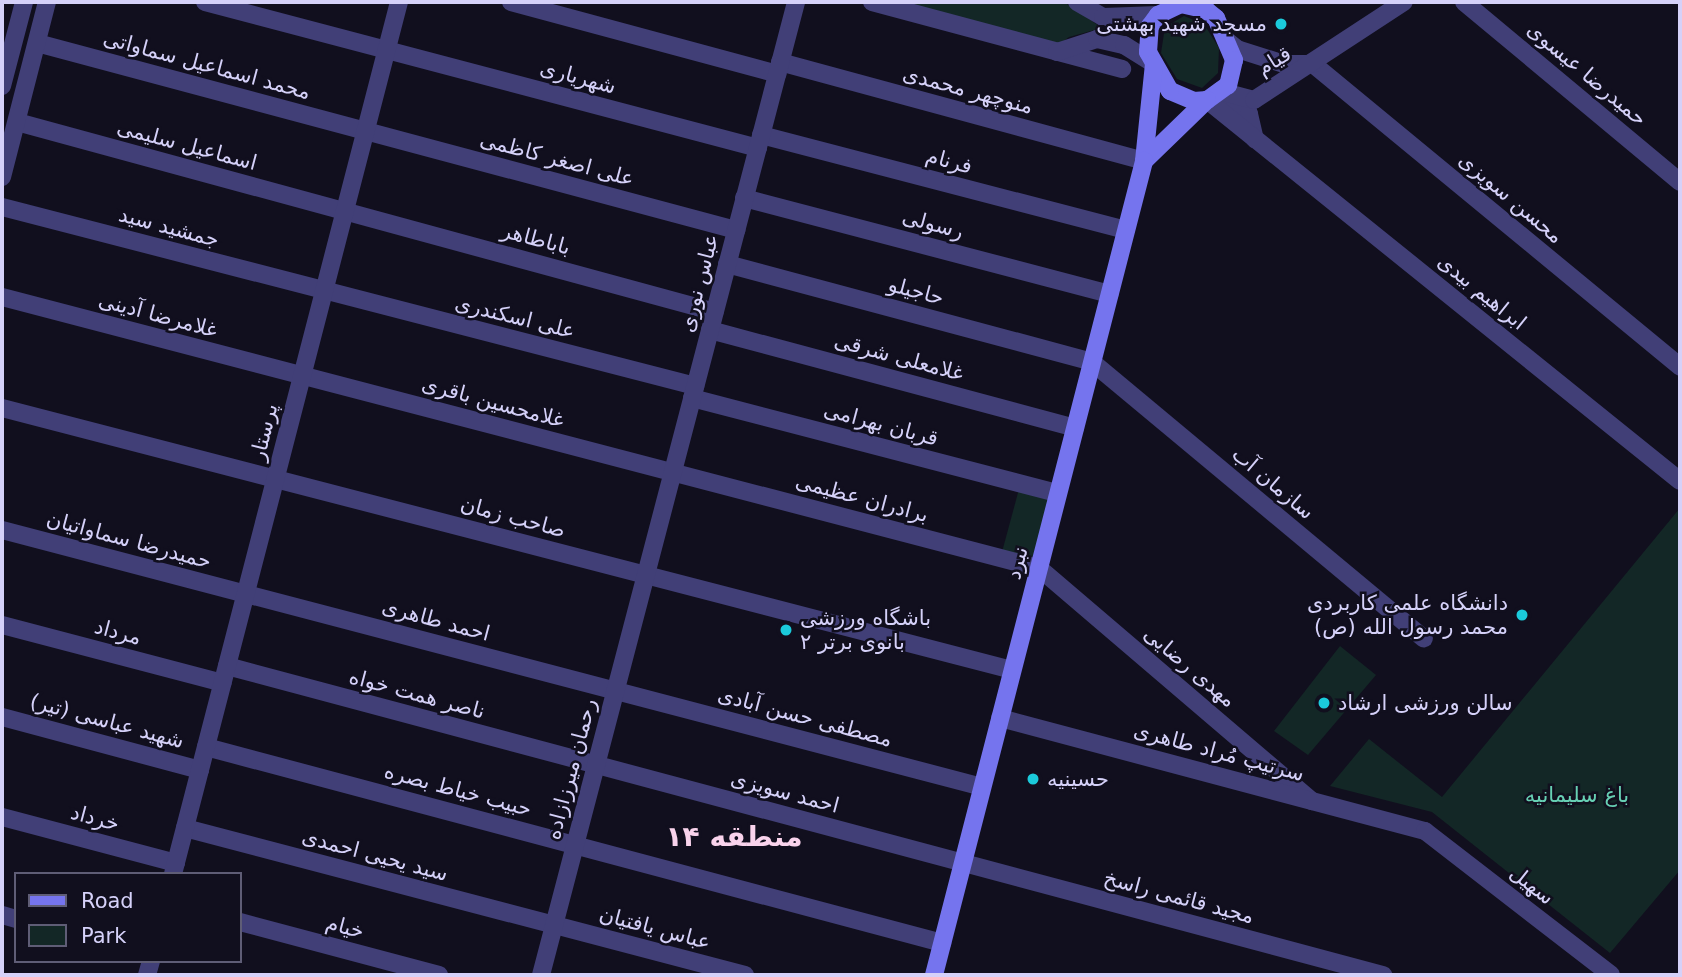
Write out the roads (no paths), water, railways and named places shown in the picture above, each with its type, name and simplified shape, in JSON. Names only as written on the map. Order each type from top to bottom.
[{"type":"main road","points":[[1144,161],[1213,95],[1233,73],[1216,10],[1194,5],[1160,8],[1147,38],[1154,64],[1170,91],[1194,101],[1213,95]]},
{"type":"main road","name":"نبرد","points":[[934,975],[1144,161],[1154,64]]},
{"type":"street","points":[[2,83],[24,2]]},
{"type":"street","points":[[2,177],[47,2]]},
{"type":"street","name":"شهریاری","points":[[205,2],[387,50],[759,141]]},
{"type":"street","name":"پرستار","points":[[175,868],[399,2]]},
{"type":"street","name":"منوچهر محمدی","points":[[511,2],[1144,161]]},
{"type":"street","name":"عباس نوری","points":[[646,575],[796,2]]},
{"type":"street","points":[[872,2],[1122,69]]},
{"type":"street","points":[[1077,2],[1103,17],[1160,8]]},
{"type":"street","name":"قیام","points":[[1213,95],[1254,100],[1313,64],[1404,2]]},
{"type":"street","name":"حمیدرضا عیسوی","points":[[1464,2],[1680,182]]},
{"type":"street","points":[[1057,52],[1097,39],[1125,45],[1154,64]]},
{"type":"street","name":"قیام","points":[[1226,40],[1237,49],[1284,64],[1313,64]]},
{"type":"street","name":"محمد اسماعیل سماواتی","points":[[37,43],[366,131]]},
{"type":"street","name":"محسن سویزی","points":[[1313,64],[1680,367]]},
{"type":"street","name":"ابراهیم بیدی","points":[[1213,95],[1255,139],[1680,481]]},
{"type":"street","name":"اسماعیل سلیمی","points":[[16,122],[345,211]]},
{"type":"street","name":"علی اصغر کاظمی","points":[[366,131],[736,230]]},
{"type":"street","name":"فرنام","points":[[759,141],[1126,230]]},
{"type":"street","name":"رسولى","points":[[744,198],[1110,294]]},
{"type":"street","name":"جمشید سید","points":[[2,207],[324,291]]},
{"type":"street","name":"باباطاهر","points":[[345,211],[715,312]]},
{"type":"street","name":"حاجیلو","points":[[727,264],[1092,362]]},
{"type":"street","name":"علی اسکندری","points":[[324,291],[694,392]]},
{"type":"street","name":"غلامرضا آدینی","points":[[2,297],[302,376]]},
{"type":"street","name":"غلامعلی شرقی","points":[[710,330],[1075,428]]},
{"type":"street","name":"سازمان آب","points":[[1092,362],[1424,639]]},
{"type":"street","name":"غلامحسین باقری","points":[[302,376],[673,472]]},
{"type":"street","name":"قربان بهرامی","points":[[694,392],[1058,493]]},
{"type":"street","name":"صاحب زمان","points":[[2,408],[1012,670]]},
{"type":"street","name":"برادران عظیمی","points":[[673,472],[1039,568]]},
{"type":"street","name":"حمیدرضا سماواتیان","points":[[2,530],[246,594]]},
{"type":"street","name":"مهدی رضایی","points":[[1039,568],[1312,800]]},
{"type":"street","name":"رحمان میرزازاده","points":[[541,975],[646,575]]},
{"type":"street","name":"احمد طاهری","points":[[246,594],[616,691]]},
{"type":"street","name":"مرداد","points":[[2,625],[225,675]]},
{"type":"street","name":"ناصر همت خواه","points":[[225,675],[596,765]]},
{"type":"street","name":"مصطفی حسن آبادی","points":[[616,691],[982,787]]},
{"type":"street","name":"شهید عباسی (تیر)","points":[[2,717],[200,770]]},
{"type":"street","name":"سرتیپ مُراد طاهری","points":[[1000,718],[1425,831]]},
{"type":"street","name":"حبیب خیاط بصره","points":[[206,747],[942,943]]},
{"type":"street","name":"احمد سویزی","points":[[596,765],[963,863]]},
{"type":"street","name":"خرداد","points":[[2,817],[175,868]]},
{"type":"street","name":"سید یحیی احمدی","points":[[185,828],[554,925]]},
{"type":"street","name":"سهیل","points":[[1425,831],[1611,975]]},
{"type":"street","name":"مجید قائمی راسخ","points":[[963,863],[1382,975]]},
{"type":"street","name":"خیام","points":[[242,923],[439,975]]},
{"type":"street","name":"عباس یافتیان","points":[[554,925],[745,975]]},
{"type":"place","name":"مسجد شهید بهشتی","points":[[1281,24]]},
{"type":"place","name":"دانشگاه علمی کاربردی محمد رسول الله (ص)","points":[[1522,615]]},
{"type":"place","name":"باشگاه ورزشی بانوی برتر ۲","points":[[786,630]]},
{"type":"place","name":"سالن ورزشی ارشاد","points":[[1324,703]]},
{"type":"place","name":"حسینیه","points":[[1033,779]]},
{"type":"district","name":"منطقه ۱۴","points":[[734,837]]},
{"type":"park label","name":"باغ سلیمانیه","points":[[1577,795]]}]
